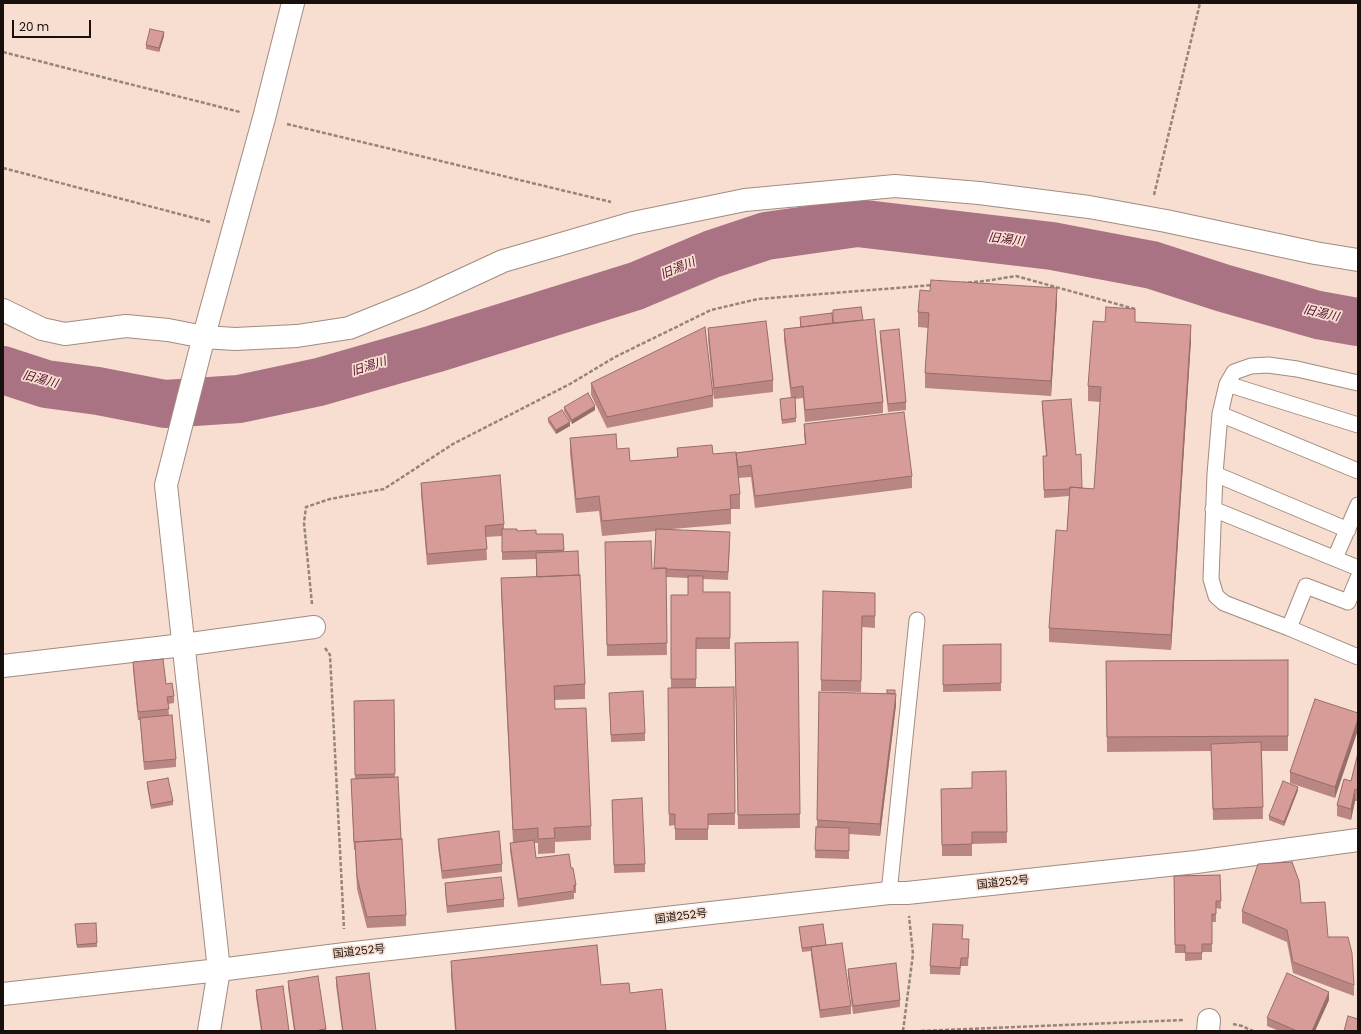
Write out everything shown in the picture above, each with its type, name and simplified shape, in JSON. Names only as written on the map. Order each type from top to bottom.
[{"type":"main road","points":[[209,1031],[219,970],[166,484],[204,336],[264,118],[293,3]]},
{"type":"main road","points":[[3,310],[42,329],[65,334],[126,326],[235,339],[289,336],[349,328],[421,299],[503,261],[646,220],[745,200],[895,186],[979,193],[1089,207],[1315,253],[1358,260]]},
{"type":"main road","points":[[3,666],[314,628]]},
{"type":"main road","name":"国道252号","points":[[3,994],[219,970],[345,954],[898,893],[1196,862],[1358,840]]},
{"type":"lane","points":[[1358,383],[1297,369],[1268,365],[1251,366],[1234,372],[1227,384],[1220,414],[1215,474],[1210,579],[1216,596],[1224,603],[1358,657]]},
{"type":"lane","points":[[1227,384],[1358,425]]},
{"type":"lane","points":[[1220,414],[1358,471]]},
{"type":"lane","points":[[1215,474],[1348,530]]},
{"type":"lane","points":[[1335,558],[1358,505]]},
{"type":"lane","points":[[1213,509],[1358,568]]},
{"type":"lane","points":[[1289,628],[1306,586],[1348,602],[1358,578]]},
{"type":"lane","points":[[898,893],[917,620]]},
{"type":"path","points":[[1145,218],[1153,196],[1200,3]]},
{"type":"path","points":[[3,52],[264,118],[642,210],[646,220]]},
{"type":"path","points":[[3,168],[234,228]]},
{"type":"path","points":[[962,283],[1016,276],[1135,309]]},
{"type":"path","points":[[345,954],[330,655],[323,646],[314,628],[304,523],[306,507],[330,499],[384,489],[453,444],[570,384],[615,357],[711,310],[758,299],[938,284]]},
{"type":"path","points":[[898,893],[914,954],[903,1031]]},
{"type":"path","points":[[922,1031],[1202,1024]]},
{"type":"building","points":[[150,29],[164,32],[159,48],[146,45]]},
{"type":"building","points":[[931,280],[1057,288],[1051,381],[925,373],[929,313],[918,312],[920,290],[930,291]]},
{"type":"building","points":[[861,307],[863,320],[833,323],[833,310]]},
{"type":"building","points":[[1106,307],[1135,309],[1135,322],[1191,325],[1171,635],[1049,628],[1056,530],[1067,531],[1070,487],[1094,489],[1101,387],[1088,386],[1093,321],[1105,322]]},
{"type":"building","points":[[832,313],[833,323],[801,327],[800,317]]},
{"type":"building","points":[[874,319],[883,402],[805,410],[803,386],[791,388],[784,329]]},
{"type":"building","points":[[766,321],[773,380],[714,388],[708,328]]},
{"type":"building","points":[[705,327],[713,395],[607,417],[591,383]]},
{"type":"building","points":[[899,329],[906,402],[888,404],[880,331]]},
{"type":"building","points":[[588,393],[595,406],[572,420],[564,407]]},
{"type":"building","points":[[795,397],[796,418],[782,420],[780,399]]},
{"type":"building","points":[[1071,399],[1076,455],[1081,454],[1082,488],[1070,487],[1070,489],[1044,490],[1043,456],[1047,456],[1042,401]]},
{"type":"building","points":[[562,410],[570,422],[556,430],[548,418]]},
{"type":"building","points":[[904,412],[912,476],[755,496],[751,465],[738,467],[736,453],[806,444],[804,424]]},
{"type":"building","points":[[616,434],[617,449],[629,448],[630,461],[678,457],[677,448],[712,445],[713,454],[736,452],[740,494],[730,495],[731,509],[602,521],[599,496],[576,499],[570,438]]},
{"type":"building","points":[[500,475],[504,524],[485,526],[487,549],[427,554],[421,483]]},
{"type":"building","points":[[502,529],[517,529],[517,531],[536,530],[536,534],[563,534],[564,550],[502,552]]},
{"type":"building","points":[[656,529],[730,532],[728,572],[654,568]]},
{"type":"building","points":[[651,541],[652,569],[666,568],[667,643],[607,645],[605,542]]},
{"type":"building","points":[[578,551],[579,575],[537,577],[536,553]]},
{"type":"building","points":[[580,575],[585,684],[554,686],[555,709],[586,708],[591,826],[554,828],[555,838],[538,839],[538,828],[513,830],[501,578]]},
{"type":"building","points":[[688,576],[703,576],[703,592],[730,592],[730,638],[696,638],[696,679],[671,679],[671,595],[688,595]]},
{"type":"building","points":[[823,591],[875,593],[875,616],[862,616],[861,681],[821,680]]},
{"type":"building","points":[[798,642],[800,814],[738,815],[735,643]]},
{"type":"building","points":[[1001,644],[1001,683],[943,685],[943,645]]},
{"type":"building","points":[[163,659],[166,684],[172,683],[174,696],[167,697],[169,709],[138,712],[133,662]]},
{"type":"building","points":[[1288,660],[1288,736],[1107,737],[1106,661]]},
{"type":"building","points":[[734,687],[735,813],[708,814],[708,829],[675,829],[675,814],[669,814],[668,688]]},
{"type":"building","points":[[887,690],[895,690],[895,694],[887,693]]},
{"type":"building","points":[[643,691],[645,733],[611,735],[609,693]]},
{"type":"building","points":[[819,692],[896,694],[880,824],[817,820]]},
{"type":"building","points":[[1315,699],[1358,713],[1358,719],[1335,787],[1290,772]]},
{"type":"building","points":[[394,700],[395,774],[355,775],[354,701]]},
{"type":"building","points":[[172,715],[176,759],[144,762],[140,718]]},
{"type":"building","points":[[1261,742],[1263,807],[1213,809],[1211,744]]},
{"type":"building","points":[[1358,753],[1358,790],[1355,789],[1351,809],[1337,805],[1344,779],[1351,781]]},
{"type":"building","points":[[1006,771],[1007,832],[972,832],[972,844],[942,845],[941,789],[972,788],[972,772]]},
{"type":"building","points":[[398,777],[401,839],[354,842],[351,779]]},
{"type":"building","points":[[168,778],[173,801],[151,805],[147,782]]},
{"type":"building","points":[[1283,781],[1298,787],[1284,822],[1269,816]]},
{"type":"building","points":[[642,798],[645,864],[614,865],[612,800]]},
{"type":"building","points":[[816,827],[849,828],[849,851],[815,850]]},
{"type":"building","points":[[499,831],[502,864],[442,871],[438,839]]},
{"type":"building","points":[[402,839],[406,915],[367,917],[357,877],[355,842]]},
{"type":"building","points":[[534,840],[536,858],[569,854],[576,885],[574,885],[574,891],[518,899],[510,843]]},
{"type":"building","points":[[1292,862],[1299,881],[1301,903],[1325,902],[1328,937],[1348,937],[1352,953],[1354,985],[1293,962],[1287,930],[1242,911],[1258,864]]},
{"type":"building","points":[[1220,875],[1221,901],[1216,901],[1216,914],[1212,914],[1212,944],[1202,944],[1202,953],[1185,953],[1185,945],[1175,945],[1174,876]]},
{"type":"building","points":[[501,877],[504,899],[447,906],[445,883]]},
{"type":"building","points":[[96,923],[97,943],[77,945],[75,924]]},
{"type":"building","points":[[823,924],[826,945],[802,948],[799,927]]},
{"type":"building","points":[[933,924],[963,925],[962,939],[969,939],[968,958],[961,958],[960,968],[930,966]]},
{"type":"building","points":[[842,943],[851,1006],[820,1010],[811,947]]},
{"type":"building","points":[[597,945],[601,985],[629,983],[630,993],[662,989],[666,1031],[456,1031],[451,961]]},
{"type":"building","points":[[896,963],[900,1000],[853,1006],[848,969]]},
{"type":"building","points":[[369,973],[376,1031],[343,1031],[336,977]]},
{"type":"building","points":[[1287,973],[1329,992],[1312,1031],[1297,1031],[1267,1018]]},
{"type":"building","points":[[318,976],[326,1029],[319,1031],[295,1031],[288,981]]},
{"type":"building","points":[[283,986],[289,1031],[262,1031],[256,990]]},
{"type":"building","points":[[1348,1016],[1358,1019],[1358,1031],[1344,1031]]},
{"type":"waterway","name":"旧湯川","points":[[3,370],[46,384],[98,391],[165,404],[239,399],[319,382],[434,349],[636,286],[712,254],[766,236],[857,223],[1052,246],[1152,265],[1223,288],[1318,315],[1358,322]]}]
